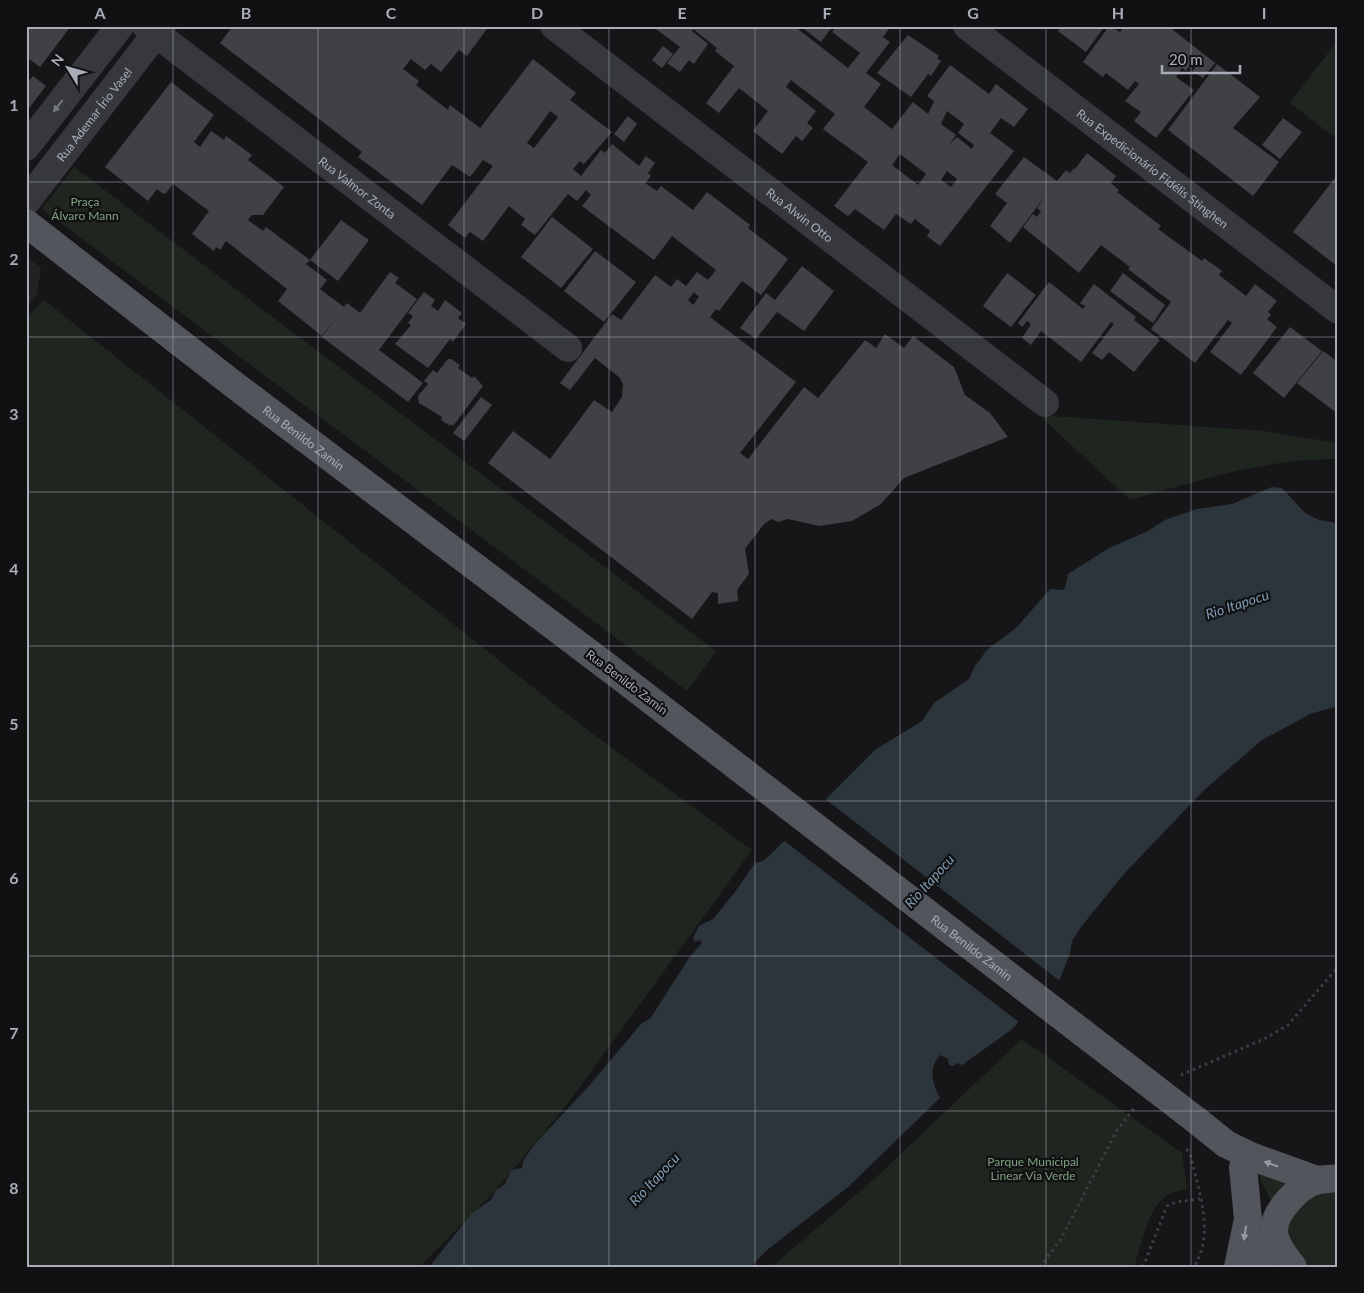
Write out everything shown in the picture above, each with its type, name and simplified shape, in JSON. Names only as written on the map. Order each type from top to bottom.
[{"type":"main road","name":"Rua Benildo Zamin","points":[[26,223],[237,387],[608,668],[1226,1144],[1270,1164],[1330,1177]]},
{"type":"main road","name":"Rua Benildo Zamin","points":[[1226,1144],[1243,1167],[1275,1228],[1282,1253],[1293,1267]]},
{"type":"main road","points":[[1238,1267],[1248,1219],[1243,1167]]},
{"type":"main road","points":[[1256,1267],[1292,1198],[1330,1177]]},
{"type":"street","points":[[26,147],[120,26]]},
{"type":"street","name":"Rua Alwin Otto","points":[[554,26],[1045,403]]},
{"type":"street","name":"Rua Expedicionário Fidélis Stinghen","points":[[967,26],[1338,310]]},
{"type":"street","name":"Rua Ademar Írio Vasel","points":[[26,202],[155,29]]},
{"type":"street","name":"Rua Valmor Zonta","points":[[155,29],[568,348]]},
{"type":"path","points":[[1186,1148],[1191,1156],[1200,1199],[1206,1216],[1206,1229],[1201,1253],[1194,1267]]},
{"type":"path","points":[[1144,1267],[1167,1206],[1176,1202],[1200,1199]]},
{"type":"shaded area","points":[[26,256],[41,268],[37,295],[26,308]]},
{"type":"green space","points":[[1338,40],[1338,140],[1290,103]]},
{"type":"green space","name":"Praça Álvaro Mann","points":[[74,167],[716,651],[687,691],[42,209]]},
{"type":"green space","points":[[44,300],[582,726],[752,850],[566,1106],[495,1191],[419,1267],[26,1267],[26,318]]},
{"type":"green space","points":[[1039,415],[1264,431],[1338,443],[1338,459],[1285,462],[1232,472],[1130,500]]},
{"type":"green space","name":"Parque Municipal Linear Via Verde","points":[[1022,1039],[1182,1153],[1187,1189],[1168,1195],[1157,1204],[1145,1230],[1134,1267],[771,1267],[871,1182]]},
{"type":"green space","points":[[1256,1170],[1294,1177],[1272,1203]]},
{"type":"green space","points":[[1338,1185],[1338,1267],[1305,1267],[1284,1236],[1288,1224],[1297,1207],[1303,1202]]},
{"type":"water","name":"Rio Itapocu","points":[[1272,487],[1282,488],[1305,513],[1319,520],[1338,523],[1338,706],[1310,714],[1262,740],[1203,791],[1123,875],[1081,927],[1072,941],[1070,953],[1060,979],[1011,1030],[962,1065],[957,1063],[953,1066],[949,1065],[948,1059],[940,1055],[936,1060],[932,1076],[940,1098],[848,1187],[767,1250],[750,1267],[429,1267],[472,1213],[491,1200],[496,1190],[505,1184],[511,1170],[522,1168],[523,1161],[534,1145],[587,1088],[642,1023],[650,1019],[689,958],[702,943],[699,940],[695,942],[693,938],[699,926],[713,919],[755,863],[763,861],[771,854],[875,750],[922,721],[934,703],[969,679],[975,666],[987,650],[1017,627],[1050,589],[1062,590],[1065,588],[1068,574],[1109,548],[1148,531],[1165,520],[1197,509],[1232,504]]},
{"type":"pier","points":[[824,798],[1061,982],[1020,1023],[782,839]]},
{"type":"building","points":[[26,26],[71,26],[40,67],[28,58],[26,60]]},
{"type":"building","points":[[233,26],[489,26],[467,56],[459,50],[441,72],[431,64],[425,70],[411,59],[403,69],[419,81],[416,85],[448,110],[450,105],[480,128],[533,59],[576,93],[570,100],[612,132],[584,164],[580,161],[573,169],[581,176],[601,150],[605,153],[612,144],[639,166],[646,156],[655,163],[648,173],[651,176],[645,183],[657,191],[661,186],[693,210],[707,192],[750,225],[748,228],[788,259],[761,295],[742,281],[719,311],[716,309],[710,317],[796,382],[740,453],[748,459],[804,387],[818,398],[865,340],[876,348],[885,334],[904,348],[913,336],[954,367],[965,395],[990,413],[1008,437],[904,478],[881,504],[852,521],[819,526],[788,519],[778,522],[772,519],[764,524],[745,549],[749,574],[737,590],[738,601],[718,604],[718,593],[712,592],[692,619],[488,463],[513,431],[550,459],[594,400],[612,412],[622,397],[623,384],[620,378],[595,358],[570,390],[560,383],[612,314],[621,320],[655,275],[671,287],[677,279],[686,286],[697,272],[708,280],[716,270],[672,236],[654,260],[582,206],[591,195],[586,190],[577,201],[568,194],[535,235],[521,225],[525,219],[509,206],[483,241],[470,232],[465,238],[448,225],[493,166],[483,160],[470,177],[452,165],[422,205],[358,157],[362,152],[220,43]],"holes":[[[550,111],[558,117],[534,148],[527,143]],[[694,292],[699,297],[693,305],[688,300]]]},
{"type":"building","points":[[652,26],[759,26],[762,29],[765,26],[794,26],[848,68],[860,53],[832,32],[836,26],[891,26],[883,37],[890,42],[866,73],[881,84],[864,107],[892,129],[913,102],[928,114],[934,101],[927,96],[950,65],[989,94],[996,84],[1028,109],[1014,127],[1001,118],[990,133],[1014,151],[940,246],[927,236],[930,231],[915,219],[911,224],[896,214],[884,230],[855,209],[848,216],[834,206],[868,162],[823,129],[835,114],[791,80],[786,87],[816,111],[807,123],[813,128],[802,141],[796,136],[782,154],[753,131],[768,111],[739,88],[719,113],[706,103],[734,66],[715,51],[717,48],[693,29],[692,31],[708,44],[694,64],[689,60],[680,72],[667,63],[680,47]],"holes":[[[947,111],[964,124],[958,133],[974,145],[972,149],[957,137],[949,145],[956,135],[941,124]],[[900,154],[926,174],[918,185],[892,165]],[[947,171],[957,179],[951,187],[941,180]]]},
{"type":"building","points":[[800,26],[833,26],[821,42]]},
{"type":"building","points":[[1062,26],[1105,26],[1086,52],[1058,31]]},
{"type":"building","points":[[1109,26],[1120,32],[1124,26],[1168,26],[1215,63],[1203,78],[1192,71],[1197,65],[1193,61],[1186,71],[1182,68],[1176,77],[1194,90],[1156,138],[1134,121],[1141,112],[1125,101],[1139,84],[1135,81],[1128,90],[1106,73],[1103,77],[1083,62]]},
{"type":"building","points":[[908,35],[939,56],[937,58],[941,61],[931,76],[928,74],[911,97],[877,73]]},
{"type":"building","points":[[663,46],[673,54],[662,68],[652,60]]},
{"type":"building","points":[[1217,64],[1260,97],[1233,128],[1279,162],[1253,196],[1168,130]]},
{"type":"building","points":[[33,76],[46,86],[29,108],[26,106],[26,84]]},
{"type":"building","points":[[171,82],[214,115],[194,142],[200,147],[211,131],[224,140],[226,136],[252,155],[248,160],[284,187],[263,215],[252,215],[248,220],[263,231],[266,227],[310,260],[306,264],[327,280],[320,289],[344,307],[347,303],[360,313],[390,272],[399,278],[395,283],[417,299],[379,350],[423,383],[408,402],[322,337],[339,314],[322,336],[278,301],[287,289],[226,241],[220,250],[216,247],[214,251],[192,234],[209,211],[173,184],[163,194],[157,189],[148,201],[105,167]]},
{"type":"building","points":[[628,116],[637,124],[624,142],[614,134]]},
{"type":"building","points":[[1283,118],[1302,132],[1280,159],[1262,145]]},
{"type":"building","points":[[1087,153],[1116,176],[1111,183],[1119,190],[1117,192],[1161,226],[1158,229],[1202,261],[1204,258],[1222,271],[1219,275],[1246,296],[1255,284],[1277,301],[1268,312],[1271,315],[1267,319],[1277,327],[1241,375],[1210,352],[1232,323],[1228,320],[1195,363],[1151,329],[1171,302],[1128,269],[1130,267],[1101,245],[1079,273],[1023,227],[1033,214],[1037,217],[1041,211],[1037,208],[1045,196],[1010,243],[990,226],[1007,203],[995,194],[1024,157],[1057,181],[1066,170],[1070,173],[1075,169]]},
{"type":"building","points":[[1338,174],[1338,264],[1337,266],[1293,232]]},
{"type":"building","points":[[552,217],[593,249],[561,288],[521,257]]},
{"type":"building","points":[[341,220],[369,240],[338,281],[310,260]]},
{"type":"building","points":[[595,251],[636,282],[604,322],[564,291]]},
{"type":"building","points":[[802,266],[834,291],[804,331],[777,312],[756,339],[740,328],[766,293],[775,300]]},
{"type":"building","points":[[1007,273],[1036,295],[1011,327],[983,306]]},
{"type":"building","points":[[1123,273],[1165,305],[1153,323],[1110,291]]},
{"type":"building","points":[[1049,282],[1083,309],[1085,306],[1080,303],[1094,284],[1136,317],[1134,320],[1160,340],[1134,372],[1109,352],[1102,360],[1092,353],[1114,324],[1111,322],[1081,362],[1041,331],[1031,345],[1022,338],[1031,324],[1027,321],[1022,327],[1018,323]]},
{"type":"building","points":[[424,292],[435,300],[431,306],[438,311],[445,300],[462,313],[458,318],[466,324],[453,342],[450,339],[428,368],[395,344],[411,325],[408,323],[413,316],[408,313]]},
{"type":"building","points":[[1290,327],[1322,351],[1284,398],[1253,373]]},
{"type":"building","points":[[1323,351],[1338,362],[1338,414],[1297,383]]},
{"type":"building","points":[[448,359],[460,365],[458,368],[472,378],[474,376],[483,386],[453,426],[441,420],[442,417],[419,403],[418,396],[428,384],[424,381],[433,370],[437,373]]},
{"type":"building","points":[[481,397],[492,405],[464,441],[453,433]]}]
